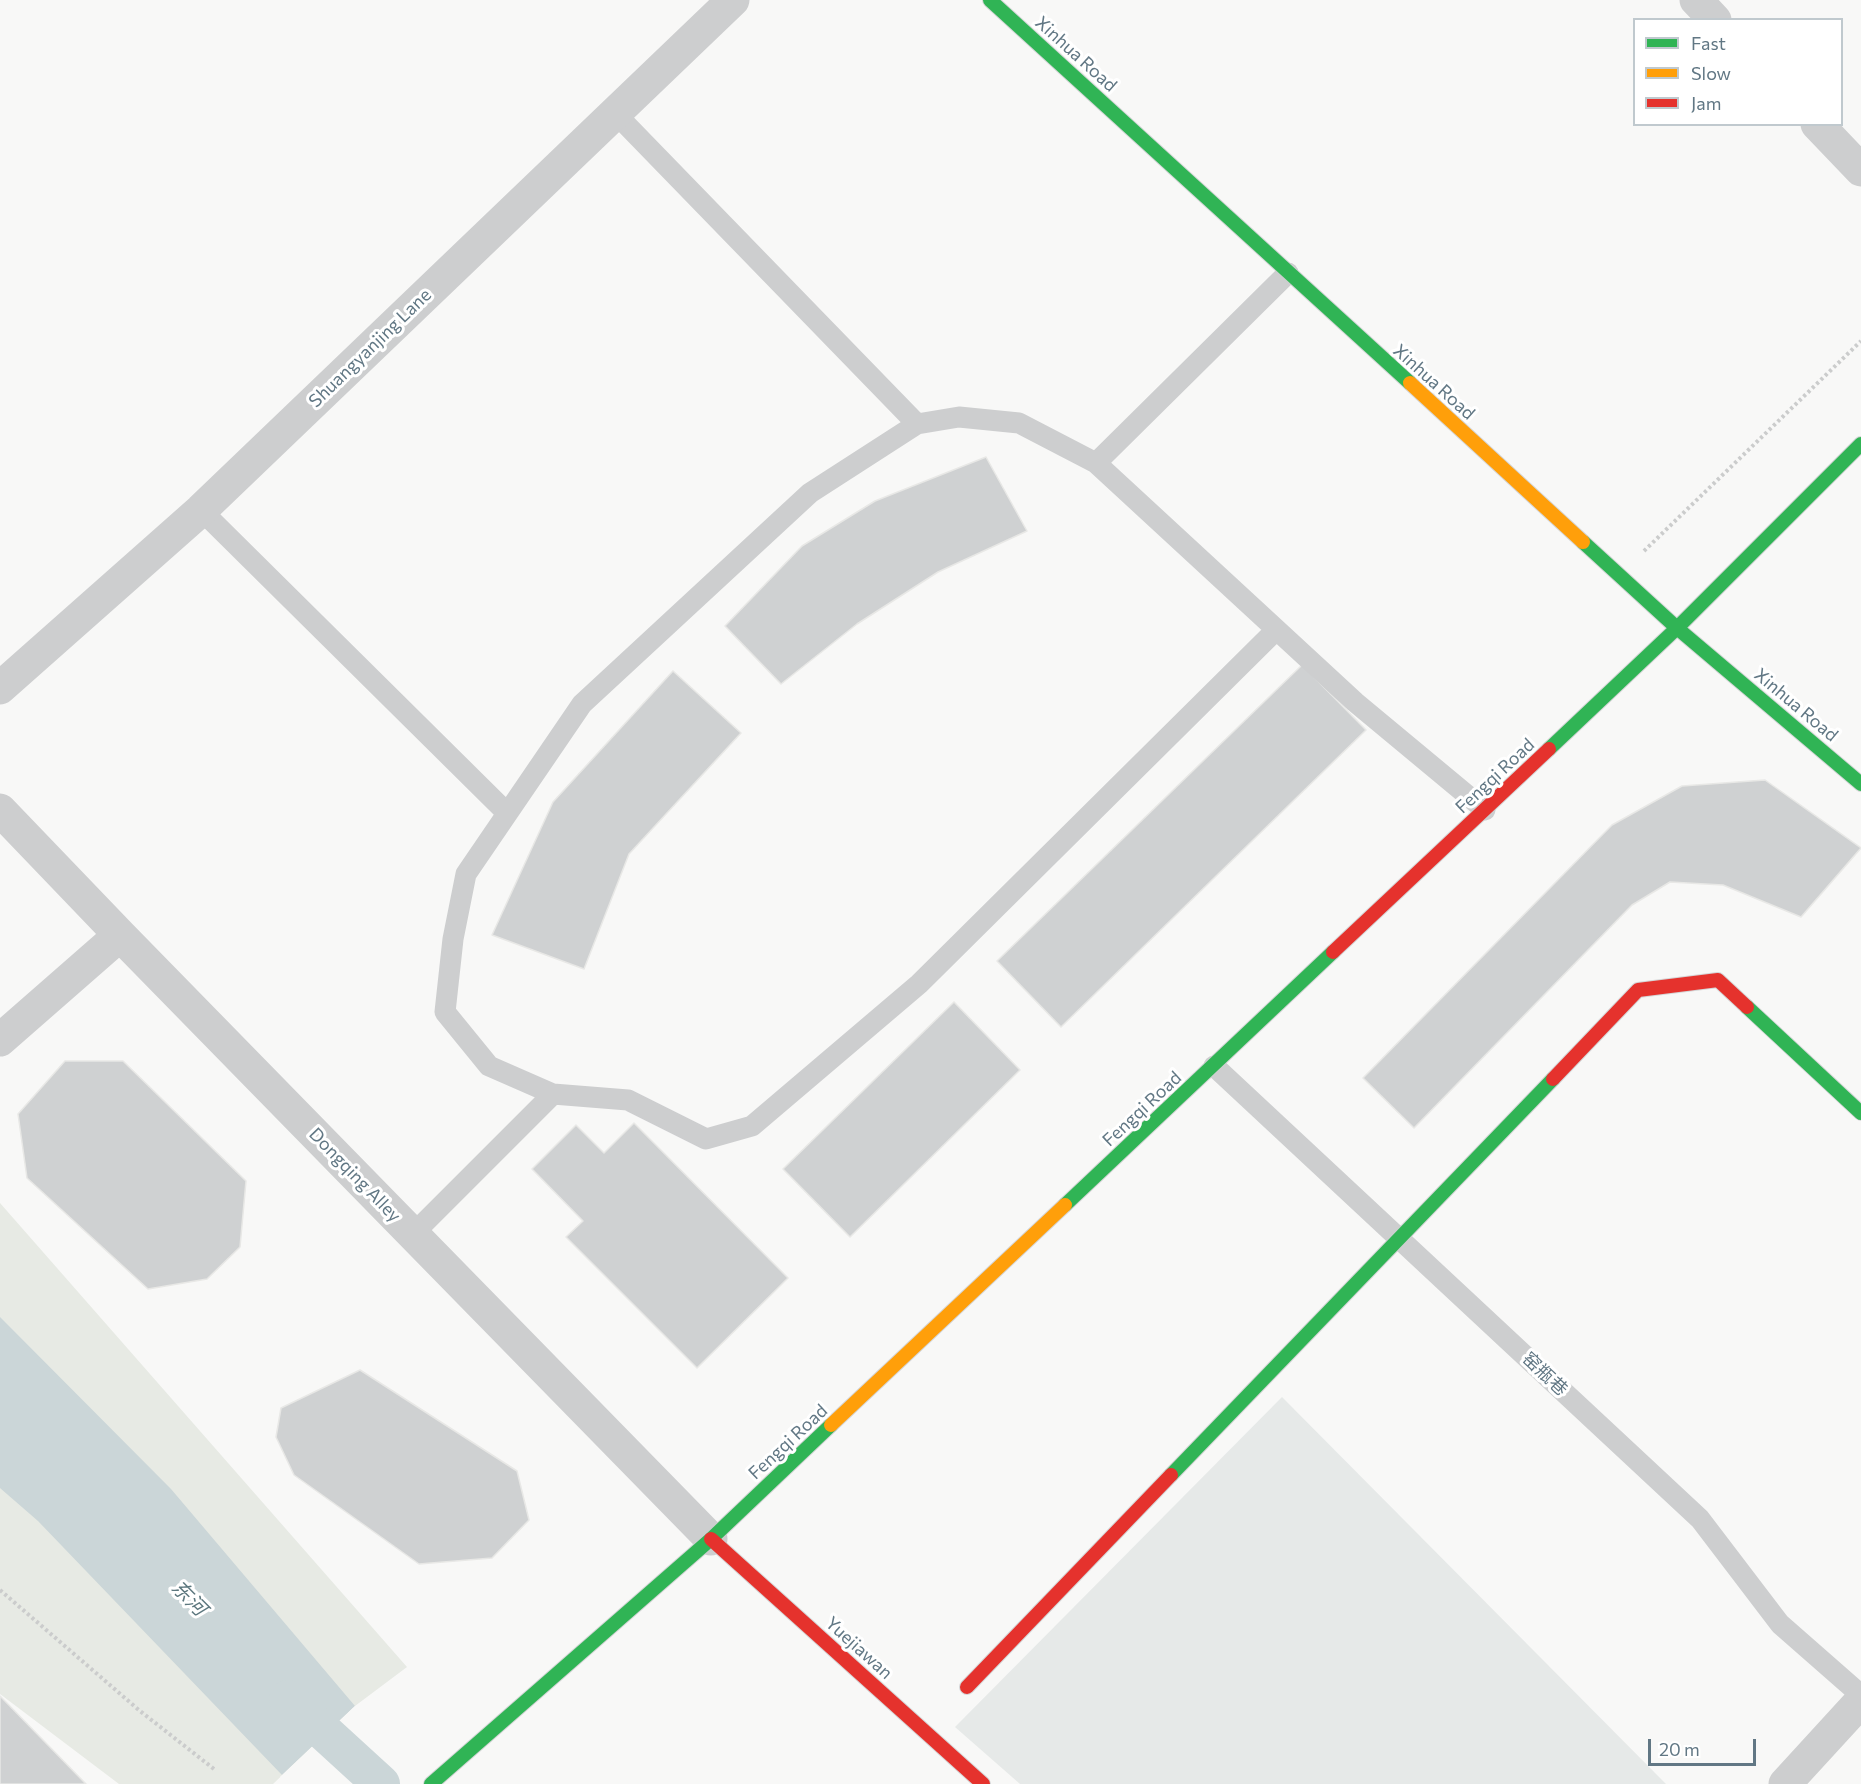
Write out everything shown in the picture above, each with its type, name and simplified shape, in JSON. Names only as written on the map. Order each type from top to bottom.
[{"type":"street","name":"Shuangyanjing Lane","points":[[0,688],[201,510],[733,0]]},
{"type":"street","name":"Xinhua Road","points":[[990,0],[1618,575],[1861,784]]},
{"type":"street","points":[[1696,0],[1713,18]]},
{"type":"street","points":[[1819,126],[1861,170]]},
{"type":"street","name":"Fengqi Road","points":[[431,1784],[711,1539],[1677,628],[1861,444]]},
{"type":"street","name":"Dongqing Alley","points":[[0,810],[711,1539]]},
{"type":"street","points":[[0,1040],[120,935]]},
{"type":"street","points":[[967,1687],[1638,990],[1718,980],[1861,1113]]},
{"type":"street","name":"Yuejiawan","points":[[711,1539],[983,1784]]},
{"type":"street","points":[[1785,1784],[1861,1701]]},
{"type":"lane","points":[[615,113],[917,424]]},
{"type":"lane","points":[[1096,463],[1288,273]]},
{"type":"lane","points":[[1276,630],[919,984],[752,1126],[706,1139],[628,1100],[553,1094],[489,1066],[445,1012],[453,939],[466,874],[582,704],[810,493],[917,424],[959,417],[1019,423],[1096,463],[1355,702],[1485,810]]},
{"type":"lane","points":[[201,510],[507,813]]},
{"type":"lane","name":"窑瓶巷","points":[[1214,1066],[1700,1519],[1780,1624],[1861,1695]]},
{"type":"lane","points":[[413,1234],[553,1094]]},
{"type":"path","points":[[1618,575],[1861,341]]},
{"type":"path","points":[[0,1590],[140,1711],[214,1769]]},
{"type":"shaded area","points":[[0,1203],[407,1667],[355,1706],[273,1784],[119,1784],[0,1694]]},
{"type":"shaded area","points":[[1282,1397],[1666,1784],[1020,1784],[955,1727]]},
{"type":"water","points":[[0,1317],[171,1489],[355,1706],[282,1775],[38,1521],[0,1488]]},
{"type":"pier","points":[[355,1706],[357,1708],[284,1777],[280,1777]]},
{"type":"building","points":[[986,457],[1027,531],[938,572],[857,624],[781,684],[725,626],[802,546],[875,501]]},
{"type":"building","points":[[1302,665],[1366,730],[1061,1027],[997,961]]},
{"type":"building","points":[[673,671],[741,733],[629,854],[584,969],[492,935],[553,802]]},
{"type":"building","points":[[1765,780],[1861,848],[1801,917],[1723,885],[1670,882],[1632,905],[1414,1128],[1363,1078],[1612,825],[1682,786]]},
{"type":"building","points":[[954,1002],[1020,1070],[850,1237],[783,1169]]},
{"type":"building","points":[[65,1061],[123,1061],[246,1181],[240,1247],[207,1279],[148,1289],[27,1178],[18,1114]]},
{"type":"building","points":[[634,1123],[788,1278],[697,1368],[566,1237],[583,1221],[532,1169],[576,1125],[604,1153]]},
{"type":"building","points":[[360,1370],[517,1471],[529,1520],[492,1558],[419,1564],[294,1475],[276,1437],[281,1408]]},
{"type":"building","points":[[0,1696],[86,1784],[0,1784]]},
{"type":"waterway","name":"东河","points":[[288,1699],[381,1784]]},
{"type":"traffic: fast","points":[[990,0],[1410,383]]},
{"type":"traffic: fast","points":[[1549,749],[1677,628],[1861,444]]},
{"type":"traffic: fast","points":[[1583,542],[1677,628],[1861,784]]},
{"type":"traffic: fast","points":[[1065,1205],[1333,952]]},
{"type":"traffic: fast","points":[[1747,1007],[1861,1113]]},
{"type":"traffic: fast","points":[[1171,1475],[1553,1079]]},
{"type":"traffic: fast","points":[[431,1784],[711,1539],[831,1425]]},
{"type":"traffic: slow","points":[[1410,383],[1583,542]]},
{"type":"traffic: slow","points":[[831,1425],[1065,1205]]},
{"type":"traffic: jam","points":[[1333,952],[1549,749]]},
{"type":"traffic: jam","points":[[1553,1079],[1638,990],[1718,980],[1747,1007]]},
{"type":"traffic: jam","points":[[967,1687],[1171,1475]]},
{"type":"traffic: jam","points":[[711,1539],[983,1784]]}]
